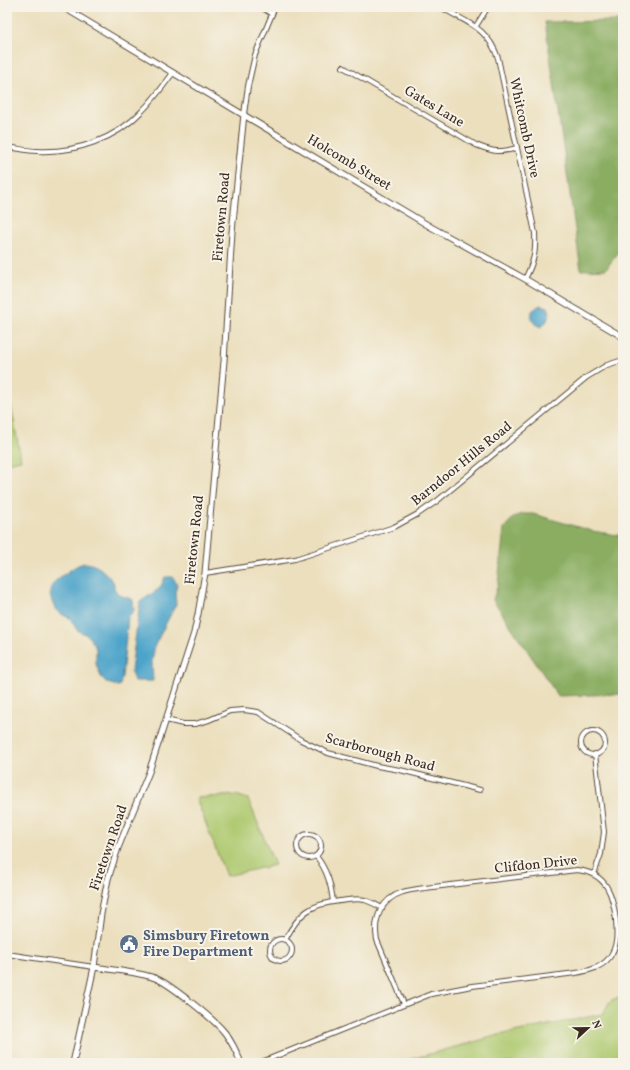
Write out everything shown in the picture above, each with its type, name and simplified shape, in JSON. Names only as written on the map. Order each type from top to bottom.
[{"type":"street","name":"Holcomb Street","points":[[63,7],[431,227],[525,279],[623,337]]},
{"type":"street","points":[[261,7],[272,14]]},
{"type":"street","name":"Firetown Road","points":[[73,1063],[94,967],[101,914],[108,879],[118,848],[149,772],[197,620],[205,573],[224,361],[232,232],[244,114],[255,55],[275,7]]},
{"type":"street","name":"Whitcomb Drive","points":[[441,7],[476,26],[486,35],[496,53],[535,233],[536,249],[534,259],[525,279]]},
{"type":"street","points":[[476,26],[488,7]]},
{"type":"street","name":"Gates Lane","points":[[343,67],[476,145],[490,151],[499,152],[517,148]]},
{"type":"street","points":[[7,147],[37,151],[61,150],[84,146],[106,138],[127,124],[142,111],[174,73]]},
{"type":"street","name":"Barndoor Hills Road","points":[[205,573],[294,559],[406,521],[437,501],[587,377],[607,365],[623,360]]},
{"type":"street","name":"Scarborough Road","points":[[166,720],[182,724],[195,724],[230,711],[244,710],[258,712],[301,740],[328,753],[480,790]]},
{"type":"street","points":[[591,731],[602,734],[605,741],[602,751],[595,754],[591,754],[584,750],[582,742],[584,735],[591,731]]},
{"type":"street","points":[[594,874],[601,854],[604,832],[595,754]]},
{"type":"street","points":[[309,834],[319,839],[321,846],[319,853],[316,856],[308,858],[299,852],[298,844],[302,837],[309,834]]},
{"type":"street","points":[[316,856],[326,871],[333,902]]},
{"type":"street","name":"Clifdon Drive","points":[[259,1063],[431,994],[452,989],[588,971],[601,965],[608,959],[616,945],[617,929],[611,894],[602,881],[594,874],[587,871],[567,871],[404,892],[395,895],[387,901],[382,908],[375,924],[377,940],[404,1004]]},
{"type":"street","points":[[285,940],[299,918],[316,906],[357,899],[366,900],[382,908]]},
{"type":"street","points":[[275,940],[285,940],[291,945],[292,953],[284,962],[276,961],[269,953],[270,946],[275,940]]},
{"type":"street","points":[[7,954],[144,975],[160,980],[214,1021],[225,1033],[241,1063]]},
{"type":"green space","points":[[623,21],[623,246],[606,269],[581,270],[545,22]]},
{"type":"green space","points":[[7,383],[21,460],[7,463]]},
{"type":"green space","points":[[521,514],[533,514],[592,531],[623,536],[623,694],[558,696],[493,600],[498,584],[504,528],[514,517]]},
{"type":"green space","points":[[236,795],[248,799],[275,865],[226,876],[196,798]]},
{"type":"green space","points":[[623,995],[623,1063],[397,1063],[499,1035],[603,1014],[610,1001]]},
{"type":"water","points":[[540,305],[548,307],[550,312],[547,321],[541,327],[535,324],[531,318],[532,311]]},
{"type":"water","points":[[85,563],[94,565],[101,569],[113,581],[114,588],[119,595],[132,599],[133,601],[134,611],[128,617],[122,677],[120,685],[118,686],[107,683],[101,677],[96,664],[96,649],[94,644],[87,635],[77,630],[70,618],[58,611],[51,599],[50,590],[54,583],[61,576],[75,567]]},
{"type":"water","points":[[165,577],[173,577],[177,585],[175,594],[176,604],[155,645],[152,662],[153,681],[134,681],[131,671],[140,602],[160,588]]},
{"type":"place","name":"Simsbury Firetown Fire Department","points":[[129,944]]}]
